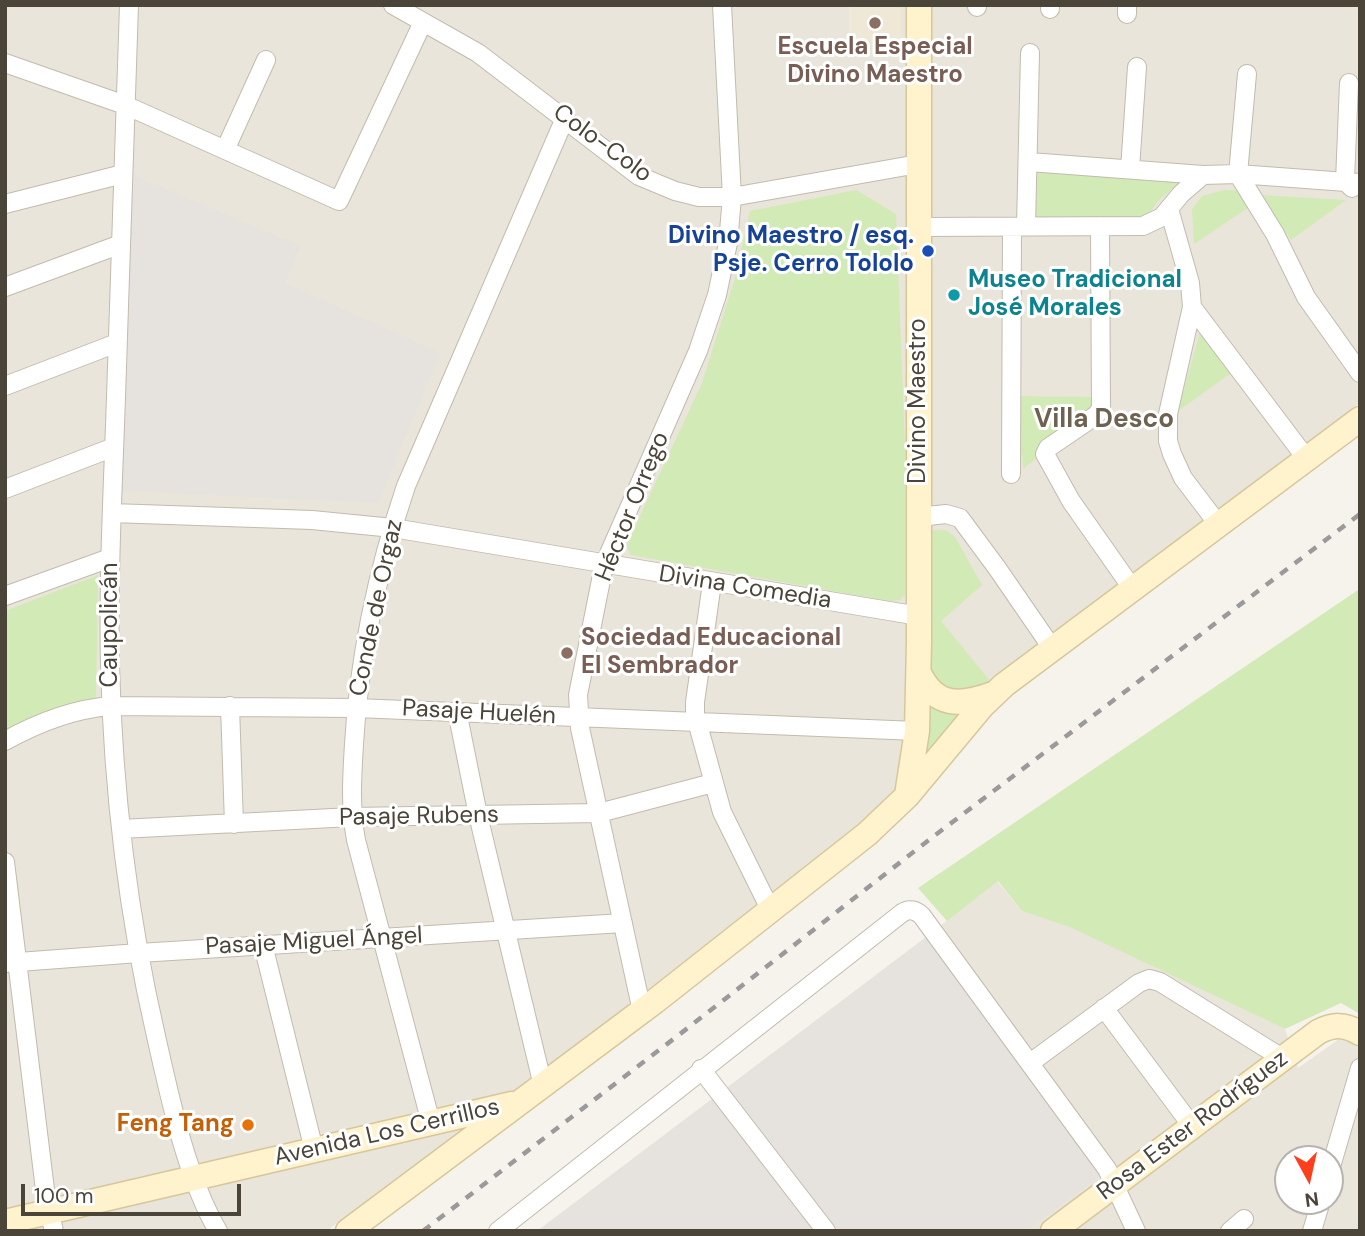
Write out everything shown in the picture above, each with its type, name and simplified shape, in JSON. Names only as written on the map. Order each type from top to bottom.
[{"type":"street","name":"Caupolicán","points":[[129,5],[110,558],[111,706],[121,829],[139,953],[162,1062],[194,1177],[218,1231]]},
{"type":"street","name":"Colo-Colo","points":[[393,5],[478,53],[628,167],[675,191],[699,197],[732,197],[918,164]]},
{"type":"street","name":"Héctor Orrego","points":[[642,1011],[578,717],[580,683],[604,565],[707,328],[728,243],[732,197],[723,5]]},
{"type":"street","name":"Divino Maestro","points":[[907,796],[917,731],[919,673],[919,5]]},
{"type":"street","points":[[5,63],[125,105],[339,201],[423,22]]},
{"type":"street","points":[[1011,474],[1019,226],[1029,162],[1030,53]]},
{"type":"street","points":[[225,150],[266,60]]},
{"type":"street","points":[[1130,169],[1137,67]]},
{"type":"street","points":[[1247,74],[1231,174],[1275,234],[1306,297],[1360,373]]},
{"type":"street","points":[[1349,83],[1353,182],[1360,195]]},
{"type":"street","name":"Conde de Orgaz","points":[[431,1123],[352,817],[356,708],[363,655],[393,528],[415,463],[565,118]]},
{"type":"street","points":[[1029,162],[1203,175],[1231,174],[1353,182]]},
{"type":"street","points":[[5,204],[123,174]]},
{"type":"street","points":[[918,227],[1143,226],[1155,222],[1203,175]]},
{"type":"street","points":[[1168,209],[1190,283],[1192,307],[1168,414],[1168,441],[1183,478],[1218,524]]},
{"type":"street","points":[[1100,226],[1101,406],[1095,416],[1048,448],[1045,454],[1071,502],[1132,588]]},
{"type":"street","points":[[5,287],[121,244]]},
{"type":"street","points":[[1192,307],[1306,458]]},
{"type":"street","points":[[5,386],[117,343]]},
{"type":"street","points":[[348,1231],[642,1011],[867,834],[907,796],[993,694],[1360,419]]},
{"type":"street","points":[[5,489],[114,447]]},
{"type":"street","name":"Divina Comedia","points":[[112,513],[312,520],[393,528],[919,616]]},
{"type":"street","points":[[919,517],[946,514],[960,518],[1052,648]]},
{"type":"street","points":[[5,596],[110,558]]},
{"type":"street","points":[[712,583],[695,702],[698,722],[713,783],[728,826],[771,911]]},
{"type":"street","points":[[919,673],[934,694],[949,701],[967,703],[993,694]]},
{"type":"street","name":"Pasaje Huelén","points":[[5,741],[58,716],[111,706],[457,711],[917,731]]},
{"type":"street","points":[[230,706],[234,824]]},
{"type":"street","points":[[457,711],[478,815],[506,931],[533,1093]]},
{"type":"street","name":"Pasaje Rubens","points":[[121,829],[352,817],[599,813],[713,783]]},
{"type":"street","points":[[5,862],[11,962],[51,1221]]},
{"type":"street","points":[[507,1228],[701,1069],[902,913],[913,910],[922,916],[1107,1169],[1136,1231]]},
{"type":"street","name":"Pasaje Miguel Ángel","points":[[11,962],[623,923]]},
{"type":"street","points":[[263,945],[314,1150]]},
{"type":"street","points":[[1030,1063],[1139,983],[1149,979],[1160,982],[1282,1058]]},
{"type":"street","points":[[1104,1008],[1192,1126]]},
{"type":"street","name":"Rosa Ester Rodríguez","points":[[1054,1231],[1318,1032],[1335,1025],[1360,1033]]},
{"type":"street","points":[[1337,1145],[1360,1068]]},
{"type":"street","points":[[701,1069],[826,1231]]},
{"type":"street","name":"Avenida Los Cerrillos","points":[[5,1222],[51,1221],[194,1177],[431,1123],[533,1093]]},
{"type":"shaded area","points":[[5,5],[1360,5],[1360,403],[1048,636],[988,685],[914,774],[862,829],[511,1100],[326,1231],[5,1231]]},
{"type":"shaded area","name":"Escuela Especial Divino Maestro","points":[[849,5],[901,5],[901,44],[849,40]]},
{"type":"shaded area","points":[[133,175],[300,246],[285,283],[440,353],[378,503],[122,491]]},
{"type":"shaded area","points":[[997,881],[1022,911],[1070,926],[1285,1029],[1298,1068],[1342,1037],[1360,1047],[1360,1231],[1028,1231],[1101,1176],[934,931]]},
{"type":"shaded area","points":[[934,931],[1101,1176],[1028,1231],[537,1231]]},
{"type":"green space","points":[[1037,172],[1182,181],[1160,199],[1149,213],[1137,220],[1036,218]]},
{"type":"green space","points":[[856,190],[896,214],[905,448],[905,595],[900,600],[889,601],[631,555],[626,546],[702,383],[735,278],[750,211]]},
{"type":"green space","points":[[1224,190],[1240,190],[1249,207],[1194,244],[1192,209],[1202,196]]},
{"type":"green space","points":[[1260,195],[1346,200],[1291,240]]},
{"type":"green space","points":[[1201,328],[1234,371],[1178,411]]},
{"type":"green space","points":[[1015,396],[1095,397],[1095,410],[1023,469],[1022,455],[1015,450]]},
{"type":"green space","points":[[946,530],[955,537],[982,585],[941,621],[990,681],[980,688],[957,695],[924,679],[922,531]]},
{"type":"green space","points":[[98,575],[96,698],[5,733],[5,611]]},
{"type":"green space","points":[[1358,590],[1360,1014],[1341,1003],[1285,1029],[1070,927],[1022,911],[998,881],[947,921],[918,888]]},
{"type":"green space","points":[[925,699],[971,708],[923,768]]},
{"type":"railway","points":[[423,1231],[934,836],[1360,514]]},
{"type":"place","name":"Escuela Especial Divino Maestro","points":[[875,23]]},
{"type":"place","name":"Divino Maestro / esq. Psje. Cerro Tololo","points":[[928,251]]},
{"type":"place","name":"Museo Tradicional José Morales","points":[[954,295]]},
{"type":"place","name":"Sociedad Educacional El Sembrador","points":[[567,653]]},
{"type":"place","name":"Feng Tang","points":[[248,1125]]},
{"type":"district","name":"Villa Desco","points":[[1104,420]]}]
